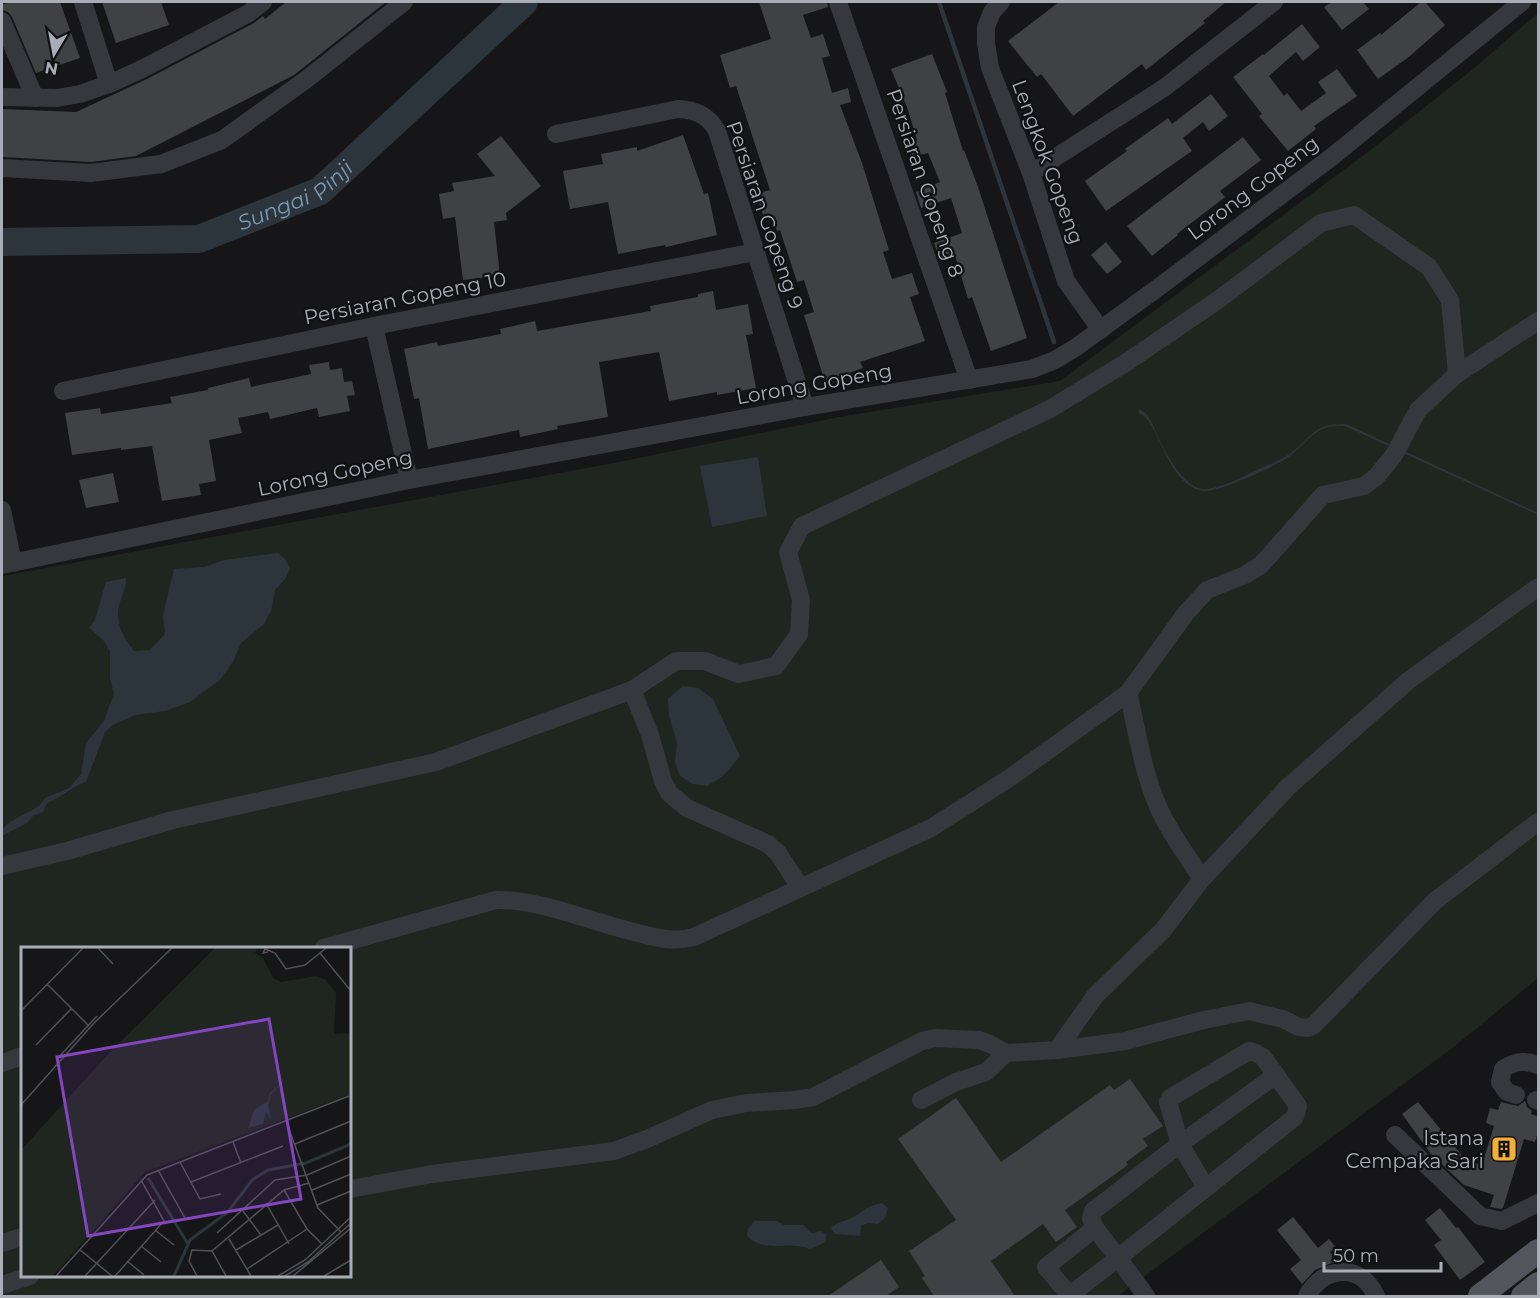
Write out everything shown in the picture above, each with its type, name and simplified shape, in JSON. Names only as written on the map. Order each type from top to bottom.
[{"type":"main road","points":[[1480,1296],[1539,1251]]},
{"type":"main road","points":[[1523,1296],[1539,1284]]},
{"type":"street","points":[[83,2],[109,84]]},
{"type":"street","points":[[2,168],[91,173],[161,164],[222,140],[307,79],[404,2]]},
{"type":"street","name":"Persiaran Gopeng 8","points":[[838,2],[969,380]]},
{"type":"street","name":"Lengkok Gopeng","points":[[1001,2],[992,12],[986,27],[990,68],[1031,173],[1066,281],[1101,330]]},
{"type":"street","points":[[1031,173],[1164,88],[1274,2]]},
{"type":"street","name":"Lorong Gopeng","points":[[7,564],[409,480],[805,407],[1032,369],[1055,360],[1101,330],[1333,156],[1522,2]]},
{"type":"street","points":[[2,97],[57,98],[80,94],[109,84],[253,5]]},
{"type":"street","points":[[2,21],[35,98]]},
{"type":"street","name":"Persiaran Gopeng 9","points":[[556,134],[678,109],[702,114],[711,120],[717,131],[805,407]]},
{"type":"street","points":[[2,866],[67,851],[173,820],[435,762],[632,690],[676,661],[705,661],[739,674],[776,666],[799,634],[801,600],[788,552],[802,526],[1050,409],[1127,362],[1218,300],[1322,223],[1354,215],[1429,267],[1450,300],[1457,374]]},
{"type":"street","name":"Persiaran Gopeng 10","points":[[63,391],[374,326],[756,252]]},
{"type":"street","points":[[328,947],[496,900],[513,900],[606,926],[678,941],[694,937],[931,828],[1011,777],[1128,693],[1186,613],[1207,590],[1245,575],[1261,565],[1323,495],[1364,486],[1376,477],[1394,455],[1418,410],[1457,374],[1539,321]]},
{"type":"street","points":[[374,326],[409,480]]},
{"type":"street","points":[[2,510],[7,564]]},
{"type":"street","points":[[1057,1050],[1095,996],[1163,930],[1202,879],[1288,787],[1408,681],[1539,587]]},
{"type":"street","points":[[632,690],[650,735],[669,794],[687,808],[768,844],[778,854],[800,887]]},
{"type":"street","points":[[1128,693],[1146,771],[1157,804],[1174,836],[1202,879]]},
{"type":"street","points":[[351,1189],[432,1174],[614,1151],[712,1110],[746,1103],[795,1101],[813,1097],[915,1044],[935,1038],[979,1040],[1006,1053],[1057,1050],[1125,1041],[1204,1020],[1249,1011],[1263,1013],[1303,1027],[1314,1025],[1435,901],[1539,822]]},
{"type":"street","points":[[1095,1228],[1046,1267],[1070,1296],[1206,1188],[1295,1117],[1298,1106],[1263,1057],[1249,1051],[1170,1098],[1168,1107],[1180,1144],[1206,1188]]},
{"type":"street","points":[[921,1100],[956,1082],[986,1072],[1006,1053]]},
{"type":"street","points":[[2,1063],[21,1056]]},
{"type":"street","points":[[1516,1095],[1507,1092],[1500,1082],[1503,1069],[1514,1062],[1530,1062],[1539,1065]]},
{"type":"street","points":[[1146,1296],[1095,1228],[1091,1218],[1093,1211],[1180,1144],[1276,1075]]},
{"type":"street","points":[[1395,1135],[1480,1216],[1502,1221],[1539,1203]]},
{"type":"street","points":[[2,1243],[21,1237]]},
{"type":"street","points":[[1307,1296],[1312,1286],[1321,1278],[1332,1273],[1343,1272],[1355,1274],[1365,1280],[1376,1296]]},
{"type":"street","points":[[2,1285],[24,1277]]},
{"type":"shaded area","points":[[1538,13],[1538,978],[1455,1046],[1118,1296],[2,1296],[2,576],[619,462],[839,417],[1060,381],[1368,152],[1473,69]]},
{"type":"shaded area","points":[[1139,409],[1149,418],[1175,467],[1190,484],[1198,488],[1214,488],[1234,481],[1285,457],[1319,429],[1334,424],[1346,424],[1538,513],[1538,515],[1345,426],[1320,430],[1284,460],[1261,472],[1233,484],[1202,491],[1189,485],[1179,476],[1171,464],[1152,426],[1146,417],[1138,413]]},
{"type":"shaded area","points":[[758,457],[767,516],[712,527],[700,466]]},
{"type":"shaded area","points":[[278,553],[285,559],[290,569],[275,590],[271,611],[264,624],[241,643],[234,660],[220,680],[190,702],[165,711],[135,715],[113,725],[105,732],[86,782],[47,803],[43,812],[34,815],[27,823],[2,836],[2,829],[10,822],[39,806],[45,798],[69,788],[81,774],[86,743],[104,721],[114,693],[110,679],[110,651],[104,641],[89,628],[95,620],[106,582],[126,578],[118,611],[120,628],[134,651],[150,650],[165,634],[163,615],[174,569],[204,567],[224,560]]},
{"type":"shaded area","points":[[683,686],[698,688],[713,699],[740,756],[723,776],[707,786],[693,784],[680,776],[675,762],[677,743],[669,716],[668,699]]},
{"type":"shaded area","points":[[882,1203],[888,1208],[885,1218],[878,1224],[868,1223],[861,1226],[860,1236],[835,1234],[831,1228],[876,1204]]},
{"type":"shaded area","points":[[754,1221],[777,1221],[784,1225],[803,1225],[812,1233],[821,1231],[827,1235],[824,1243],[810,1249],[794,1246],[769,1246],[747,1236],[748,1229]]},
{"type":"building","points":[[60,2],[80,58],[36,73],[12,17],[8,12],[2,10],[2,4]]},
{"type":"building","points":[[102,2],[161,2],[169,25],[116,43]]},
{"type":"building","points":[[286,2],[386,2],[294,75],[136,156],[91,162],[2,157],[2,109],[76,112],[147,79],[254,23],[263,16],[265,19]]},
{"type":"building","points":[[759,2],[827,2],[828,7],[803,15],[811,38],[823,34],[830,56],[822,58],[832,93],[848,88],[851,102],[840,105],[862,163],[889,250],[883,252],[892,279],[912,273],[919,294],[910,297],[925,341],[860,362],[863,368],[825,382],[804,315],[814,312],[804,280],[797,282],[780,230],[777,231],[772,216],[764,218],[756,194],[770,190],[736,86],[730,88],[720,55],[771,39]]},
{"type":"building","points":[[1059,2],[1226,2],[1203,21],[1205,23],[1146,70],[1142,64],[1073,116],[1041,74],[1037,77],[1008,41]]},
{"type":"building","points":[[1332,2],[1363,2],[1369,9],[1342,30],[1324,7]]},
{"type":"building","points":[[1421,2],[1425,2],[1445,25],[1410,56],[1378,79],[1357,50],[1380,33],[1381,35]]},
{"type":"building","points":[[1302,24],[1320,47],[1303,61],[1296,52],[1269,76],[1284,96],[1287,93],[1301,111],[1326,93],[1318,82],[1337,69],[1357,96],[1314,126],[1316,129],[1288,151],[1259,116],[1262,114],[1233,77]]},
{"type":"building","points":[[932,54],[947,92],[945,93],[963,151],[978,187],[1027,338],[991,351],[972,297],[968,299],[954,252],[939,257],[934,243],[962,233],[951,198],[921,208],[916,192],[940,182],[928,153],[913,157],[908,142],[917,140],[907,107],[891,69]]},
{"type":"building","points":[[1211,94],[1228,116],[1209,131],[1203,122],[1183,138],[1192,151],[1106,211],[1085,181],[1168,118],[1172,124]]},
{"type":"building","points":[[683,135],[704,194],[708,193],[717,235],[666,247],[665,245],[618,254],[608,202],[570,209],[563,171],[603,164],[601,154],[637,147],[637,151]]},
{"type":"building","points":[[501,136],[541,186],[506,213],[507,220],[494,222],[500,276],[463,280],[455,217],[443,219],[439,194],[454,191],[452,183],[495,176],[477,154]]},
{"type":"building","points":[[1243,137],[1261,160],[1220,191],[1225,197],[1152,256],[1127,226]]},
{"type":"building","points":[[1106,242],[1122,262],[1107,274],[1091,255]]},
{"type":"building","points":[[713,291],[716,310],[748,304],[753,334],[746,335],[756,388],[717,395],[717,392],[669,401],[659,352],[599,362],[608,417],[557,426],[558,429],[520,437],[519,430],[428,449],[419,398],[414,399],[404,349],[437,342],[438,346],[501,334],[500,329],[535,321],[537,331],[651,311],[650,306],[698,297],[698,294]]},
{"type":"building","points":[[329,362],[330,370],[342,368],[344,382],[352,381],[355,395],[347,396],[350,411],[319,417],[317,408],[270,419],[268,412],[238,418],[242,433],[209,440],[216,481],[199,484],[201,495],[162,501],[152,446],[72,455],[65,413],[100,408],[101,414],[172,403],[170,397],[208,390],[208,388],[249,378],[251,387],[311,374],[309,365]]},
{"type":"building","points":[[113,473],[119,502],[86,508],[79,480]]},
{"type":"building","points":[[1130,1079],[1163,1126],[1143,1139],[1148,1146],[1126,1162],[1128,1165],[1065,1210],[1077,1227],[1056,1242],[1043,1224],[991,1261],[1015,1296],[934,1296],[922,1278],[925,1276],[909,1251],[956,1220],[898,1139],[956,1098],[1001,1162],[1110,1085],[1114,1090]]},
{"type":"building","name":"Istana Cempaka Sari","points":[[1525,1101],[1527,1107],[1532,1111],[1531,1114],[1539,1117],[1539,1129],[1535,1142],[1524,1139],[1501,1209],[1490,1207],[1494,1195],[1464,1185],[1431,1154],[1402,1114],[1418,1102],[1465,1159],[1482,1165],[1494,1126],[1486,1123],[1490,1108],[1498,1110],[1501,1102],[1518,1106]]},
{"type":"building","points":[[1440,1208],[1485,1262],[1460,1280],[1434,1245],[1441,1240],[1425,1220]]},
{"type":"building","points":[[1293,1217],[1318,1248],[1329,1239],[1342,1255],[1334,1262],[1315,1270],[1302,1284],[1290,1269],[1301,1260],[1277,1230]]},
{"type":"building","points":[[881,1260],[899,1287],[886,1296],[828,1296]]},
{"type":"waterway","name":"Sungai Pinji","points":[[2,242],[199,239],[320,191],[524,2]]},
{"type":"waterway","points":[[939,2],[1054,342]]},
{"type":"place","name":"Istana Cempaka Sari","points":[[1504,1149]]}]
